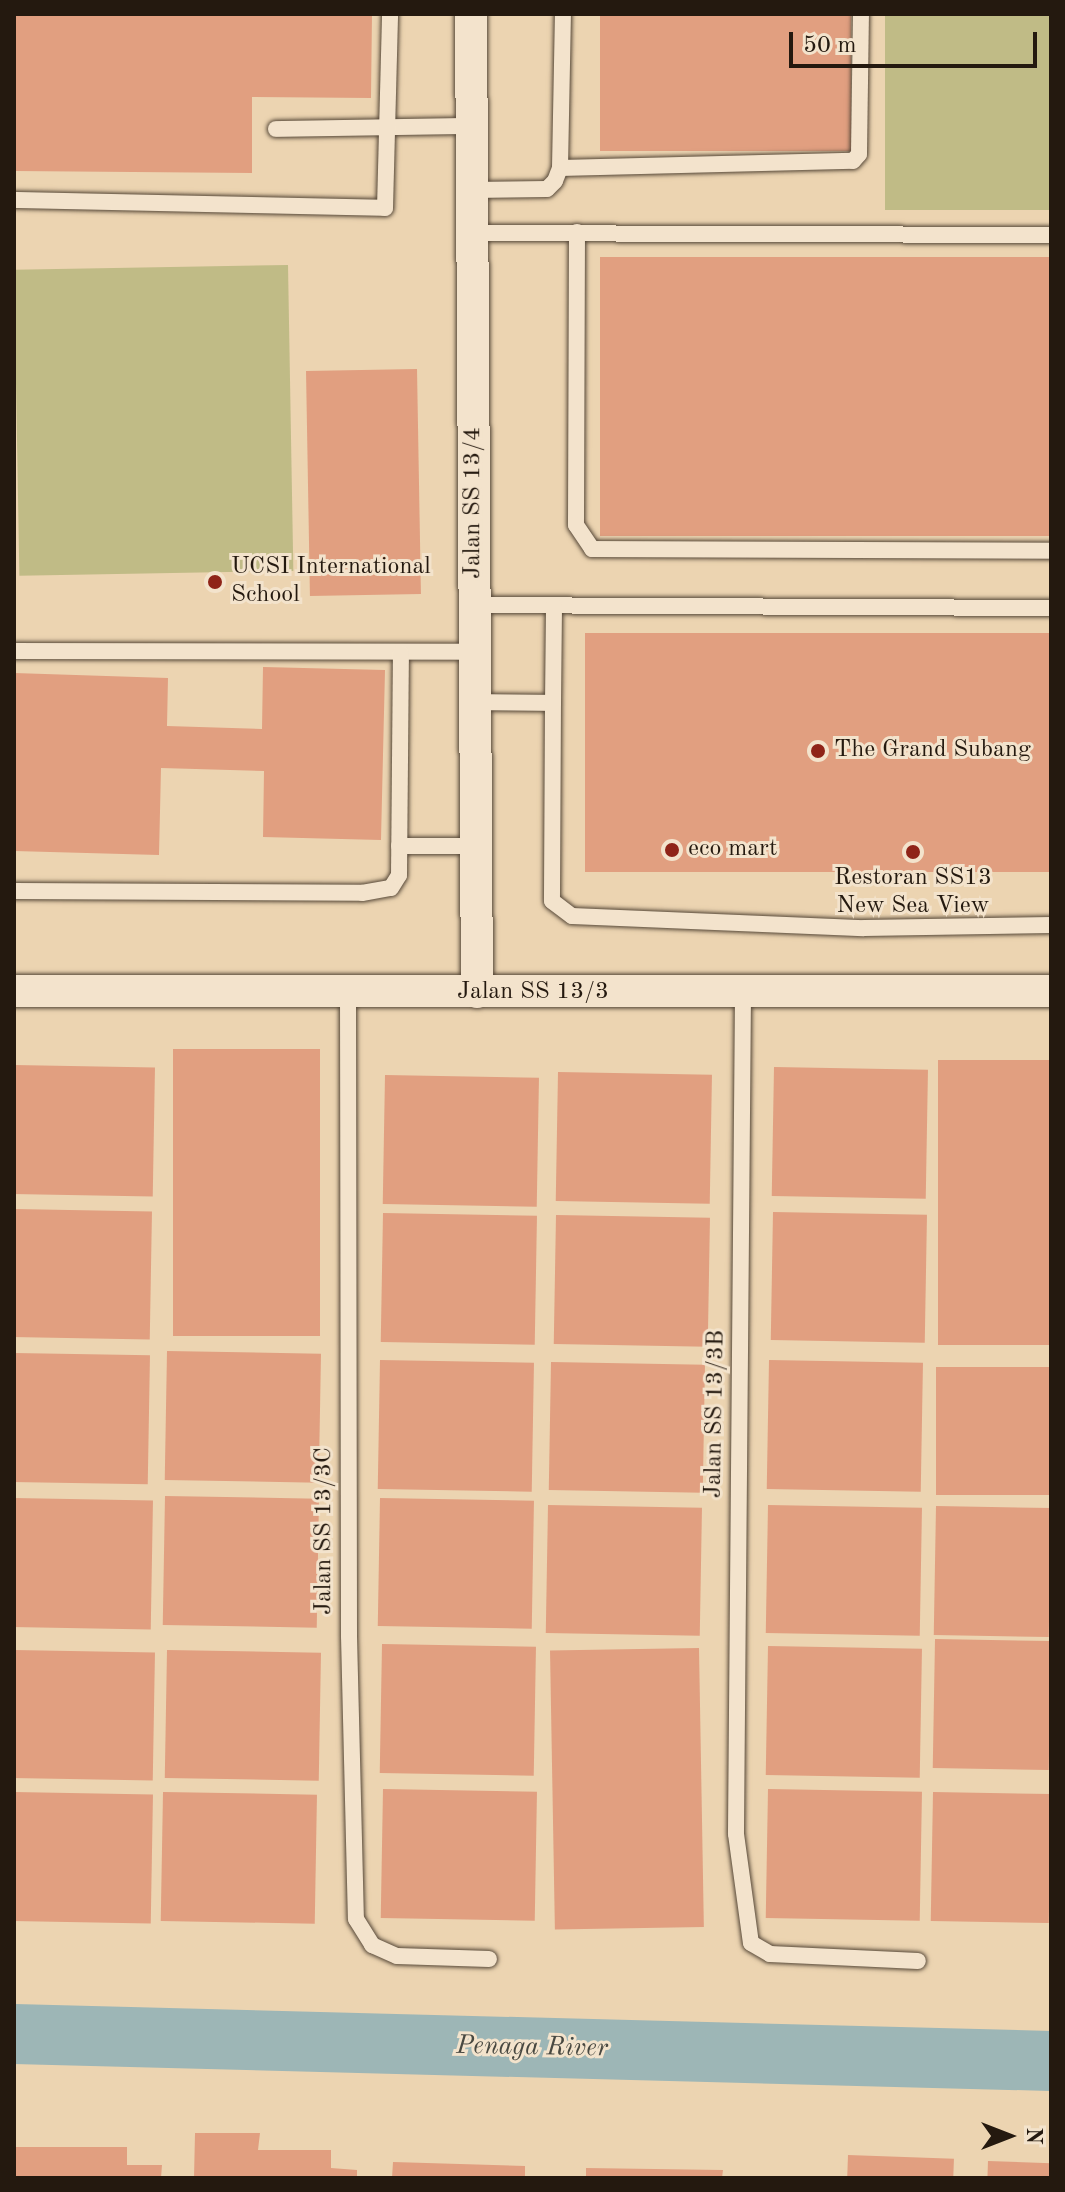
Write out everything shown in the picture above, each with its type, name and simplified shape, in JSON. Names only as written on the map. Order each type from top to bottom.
[{"type":"street","name":"Jalan SS 13/4","points":[[471,14],[477,992]]},
{"type":"street","name":"Jalan SS 13/3","points":[[14,991],[743,994],[1051,991]]},
{"type":"lane","points":[[14,200],[382,209],[388,203],[390,14]]},
{"type":"lane","points":[[472,190],[547,189],[560,168],[563,14]]},
{"type":"lane","points":[[560,168],[853,161],[859,154],[861,14]]},
{"type":"lane","points":[[276,129],[471,126]]},
{"type":"lane","points":[[577,232],[576,525],[592,549],[1051,551]]},
{"type":"lane","points":[[472,233],[1051,235]]},
{"type":"lane","points":[[475,605],[1051,608]]},
{"type":"lane","points":[[554,606],[552,901],[572,916],[864,928],[1051,925]]},
{"type":"lane","points":[[14,651],[475,652]]},
{"type":"lane","points":[[14,891],[362,893],[391,888],[399,875],[401,653]]},
{"type":"lane","points":[[475,702],[553,703]]},
{"type":"lane","points":[[399,846],[476,846]]},
{"type":"lane","name":"Jalan SS 13/3C","points":[[348,993],[349,1636],[356,1919],[372,1945],[397,1956],[489,1959]]},
{"type":"lane","name":"Jalan SS 13/3B","points":[[743,994],[736,1834],[751,1943],[770,1954],[918,1961]]},
{"type":"shaded area","points":[[885,14],[1051,14],[1051,210],[885,210]]},
{"type":"shaded area","points":[[288,265],[293,571],[19,576],[14,270]]},
{"type":"building","points":[[14,14],[372,14],[371,98],[252,97],[252,173],[14,171]]},
{"type":"building","points":[[600,14],[851,14],[851,151],[600,151]]},
{"type":"building","points":[[600,257],[1051,257],[1051,536],[600,536]]},
{"type":"building","points":[[417,369],[421,594],[310,596],[306,371]]},
{"type":"building","name":"The Grand Subang","points":[[585,633],[1051,633],[1051,872],[585,872]]},
{"type":"building","points":[[263,667],[385,670],[381,840],[263,837],[264,771],[161,768],[159,855],[14,851],[14,673],[168,678],[167,726],[262,729]]},
{"type":"building","points":[[173,1049],[320,1049],[320,1336],[173,1336]]},
{"type":"building","points":[[938,1060],[1051,1060],[1051,1345],[938,1345]]},
{"type":"building","points":[[14,1065],[155,1067],[153,1196],[14,1194]]},
{"type":"building","points":[[774,1067],[928,1070],[926,1199],[772,1196]]},
{"type":"building","points":[[558,1072],[712,1075],[710,1204],[556,1201]]},
{"type":"building","points":[[385,1075],[539,1078],[537,1207],[383,1204]]},
{"type":"building","points":[[14,1209],[152,1211],[150,1339],[14,1337]]},
{"type":"building","points":[[773,1212],[927,1215],[925,1343],[771,1340]]},
{"type":"building","points":[[383,1213],[537,1216],[535,1345],[381,1342]]},
{"type":"building","points":[[556,1215],[710,1218],[708,1347],[554,1344]]},
{"type":"building","points":[[167,1351],[321,1354],[319,1483],[165,1480]]},
{"type":"building","points":[[14,1353],[150,1355],[148,1484],[14,1482]]},
{"type":"building","points":[[380,1360],[534,1363],[532,1492],[378,1489]]},
{"type":"building","points":[[769,1360],[923,1363],[921,1492],[767,1489]]},
{"type":"building","points":[[551,1362],[705,1365],[703,1493],[549,1490]]},
{"type":"building","points":[[936,1367],[1051,1367],[1051,1495],[936,1495]]},
{"type":"building","points":[[165,1496],[319,1499],[317,1628],[163,1625]]},
{"type":"building","points":[[14,1498],[153,1500],[151,1629],[14,1627]]},
{"type":"building","points":[[380,1498],[534,1501],[532,1629],[378,1626]]},
{"type":"building","points":[[548,1505],[702,1508],[700,1636],[546,1633]]},
{"type":"building","points":[[768,1505],[922,1508],[920,1636],[766,1633]]},
{"type":"building","points":[[936,1506],[1051,1508],[1049,1637],[934,1635]]},
{"type":"building","points":[[935,1639],[1051,1641],[1049,1770],[933,1768]]},
{"type":"building","points":[[382,1644],[536,1647],[534,1776],[380,1773]]},
{"type":"building","points":[[768,1646],[922,1649],[920,1778],[766,1775]]},
{"type":"building","points":[[699,1648],[704,1927],[555,1930],[550,1651]]},
{"type":"building","points":[[14,1650],[155,1652],[153,1780],[14,1778]]},
{"type":"building","points":[[167,1650],[321,1653],[319,1781],[165,1778]]},
{"type":"building","points":[[383,1789],[537,1792],[535,1921],[381,1918]]},
{"type":"building","points":[[768,1789],[922,1792],[920,1921],[766,1918]]},
{"type":"building","points":[[14,1792],[153,1794],[151,1923],[14,1921]]},
{"type":"building","points":[[163,1792],[317,1795],[315,1924],[161,1921]]},
{"type":"building","points":[[933,1792],[1051,1794],[1049,1923],[931,1921]]},
{"type":"building","points":[[195,2133],[260,2133],[258,2150],[331,2150],[331,2168],[357,2170],[357,2178],[194,2178]]},
{"type":"building","points":[[14,2147],[127,2147],[127,2165],[162,2165],[161,2178],[14,2178]]},
{"type":"building","points":[[848,2155],[954,2159],[953,2178],[847,2178]]},
{"type":"building","points":[[988,2161],[1051,2163],[1050,2178],[987,2178]]},
{"type":"building","points":[[393,2162],[525,2166],[525,2178],[392,2178]]},
{"type":"building","points":[[586,2168],[723,2170],[722,2178],[586,2178]]},
{"type":"waterway","name":"Penaga River","points":[[14,2034],[1051,2061]]},
{"type":"place","name":"UCSI International School","points":[[215,582]]},
{"type":"place","name":"The Grand Subang","points":[[818,751]]},
{"type":"place","name":"eco mart","points":[[672,850]]},
{"type":"place","name":"Restoran SS13 New Sea View","points":[[913,852]]}]
